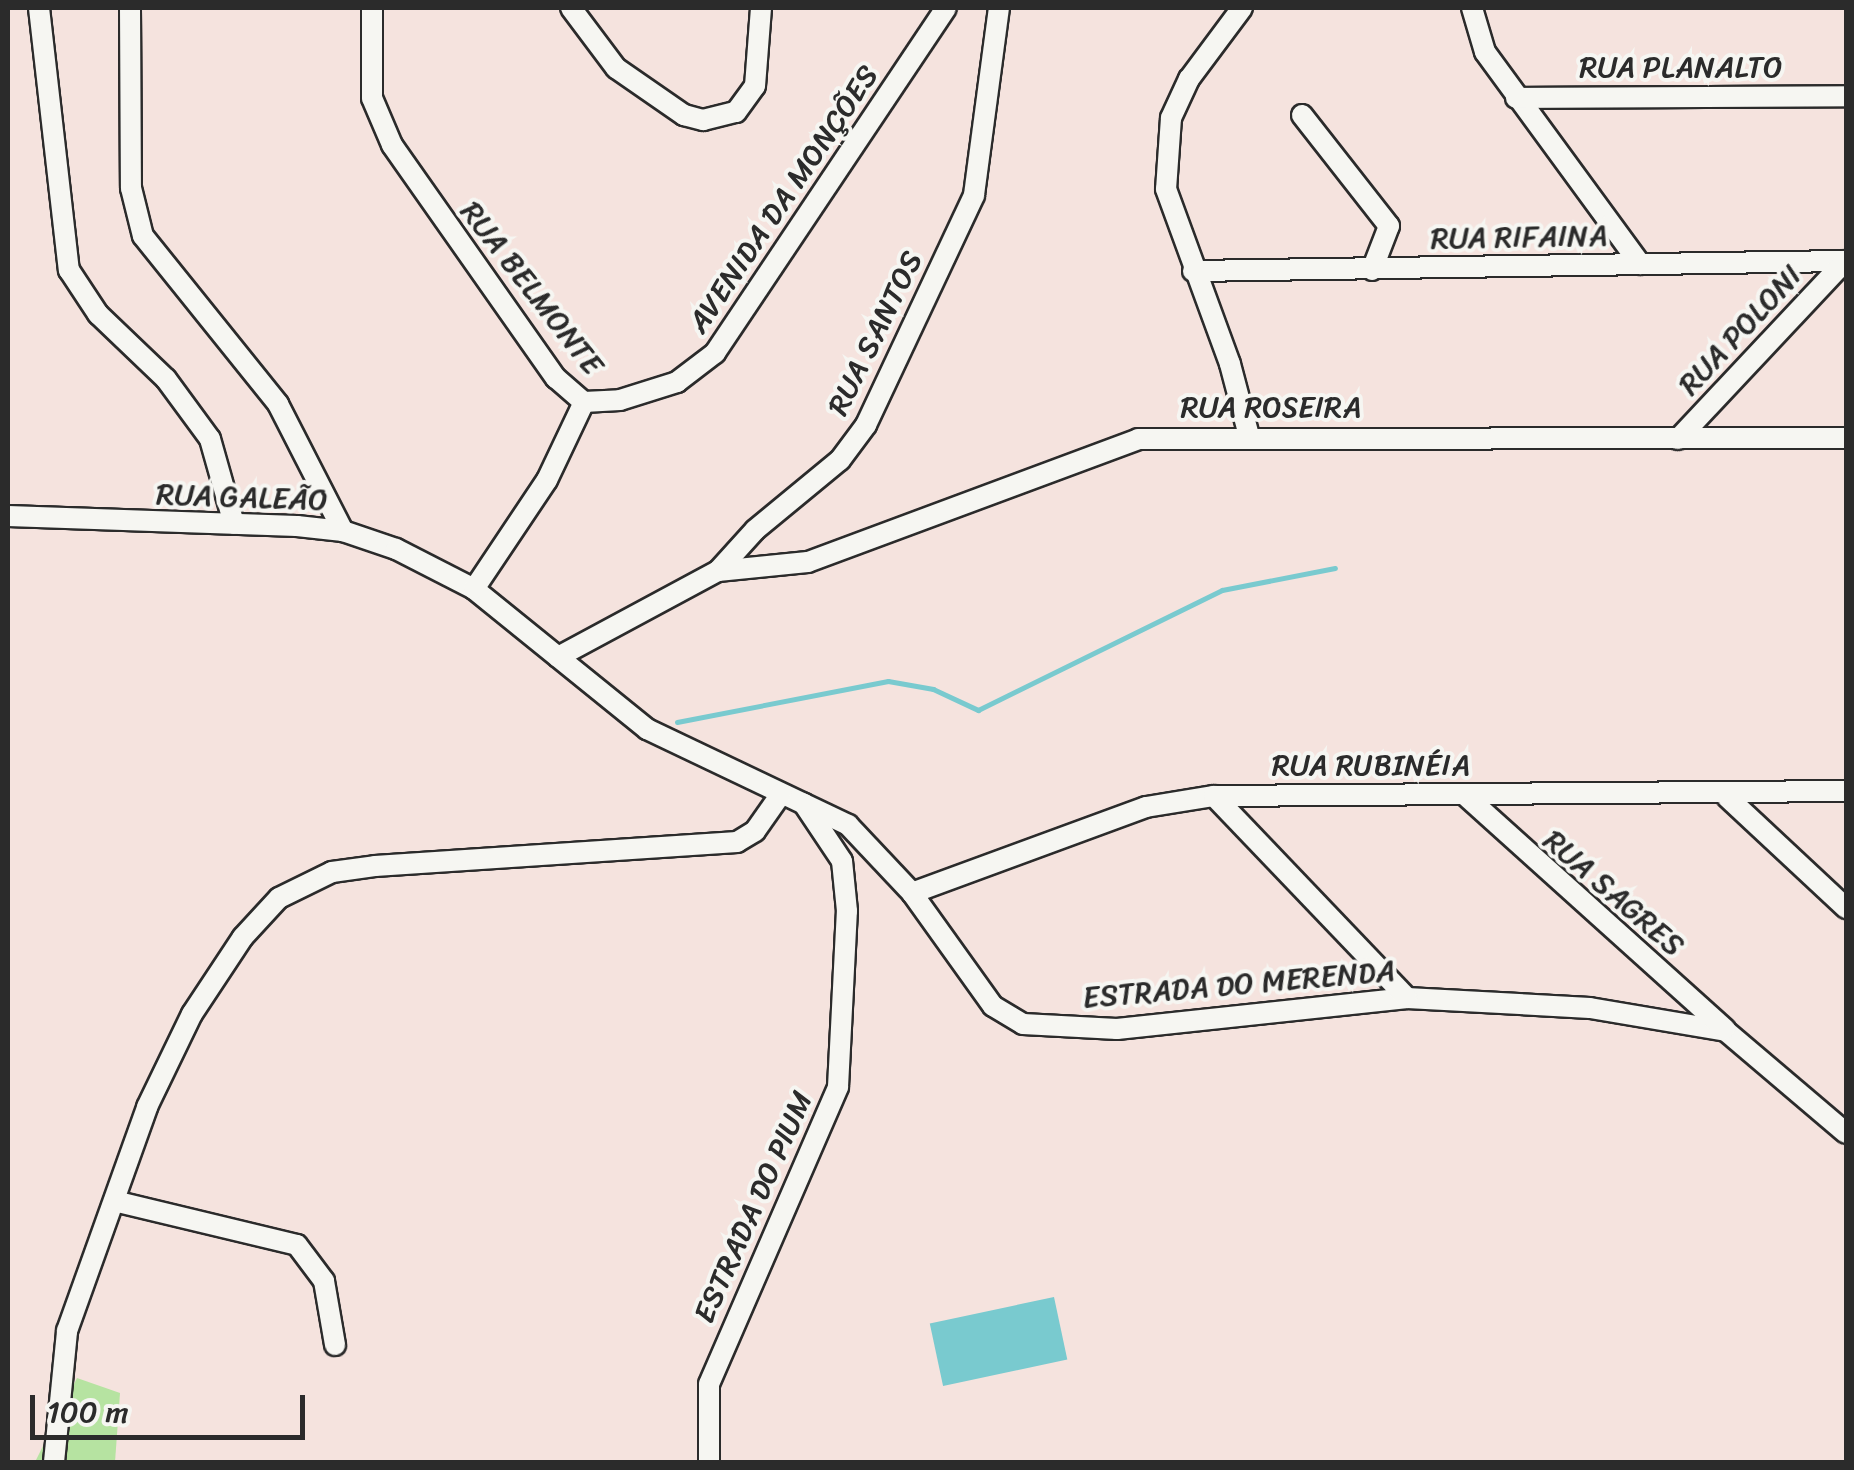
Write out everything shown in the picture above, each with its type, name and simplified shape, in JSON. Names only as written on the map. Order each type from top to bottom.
[{"type":"street","points":[[40,8],[69,270],[98,314],[166,379],[210,439],[234,524]]},
{"type":"street","points":[[130,8],[130,188],[143,236],[278,404],[343,530]]},
{"type":"street","name":"RUA BELMONTE","points":[[372,8],[372,98],[392,145],[556,378],[584,402],[547,480],[474,590]]},
{"type":"street","points":[[570,8],[616,68],[684,114],[703,120],[736,112],[755,86],[761,8]]},
{"type":"street","name":"AVENIDA DA MONÇÕES","points":[[584,402],[620,400],[677,382],[715,353],[946,8]]},
{"type":"street","name":"RUA SANTOS","points":[[558,656],[718,571],[755,530],[840,460],[866,425],[974,195],[1000,8]]},
{"type":"street","points":[[1242,8],[1189,79],[1171,118],[1166,188],[1230,364],[1249,436]]},
{"type":"street","points":[[1472,8],[1485,52],[1640,264]]},
{"type":"street","name":"RUA PLANALTO","points":[[1516,98],[1846,96]]},
{"type":"street","points":[[1302,115],[1388,226],[1372,270]]},
{"type":"street","name":"RUA RIFAINA","points":[[1193,271],[1846,261]]},
{"type":"street","name":"RUA POLONI","points":[[1678,439],[1846,261]]},
{"type":"street","name":"RUA ROSEIRA","points":[[718,571],[808,562],[1103,448],[1183,435],[1846,438]]},
{"type":"street","name":"RUA GALEÃO","points":[[8,516],[343,530],[396,549],[474,590],[558,656]]},
{"type":"street","name":"ESTRADA DO MERENDA","points":[[558,656],[647,729],[848,825],[912,892],[993,1006],[1038,1027],[1118,1030],[1407,998],[1590,1008],[1726,1031]]},
{"type":"street","name":"RUA RUBINÉIA","points":[[912,892],[1146,807],[1214,796],[1727,797],[1846,791]]},
{"type":"street","points":[[54,1462],[66,1331],[164,1065],[243,937],[305,881],[374,866],[718,846],[755,831],[781,794]]},
{"type":"street","points":[[1214,796],[1407,998]]},
{"type":"street","name":"RUA SAGRES","points":[[1466,796],[1726,1031]]},
{"type":"street","points":[[1727,797],[1846,908]]},
{"type":"street","name":"ESTRADA DO PIUM","points":[[709,1462],[709,1384],[838,1087],[847,911],[842,861],[804,804]]},
{"type":"street","points":[[842,861],[865,843]]},
{"type":"street","points":[[1726,1031],[1846,1134]]},
{"type":"street","points":[[114,1201],[297,1246],[324,1281],[335,1344]]},
{"type":"green space","points":[[77,1378],[120,1393],[115,1462],[35,1462]]},
{"type":"water","points":[[1054,1297],[1067,1360],[943,1386],[930,1323]]},
{"type":"waterway","points":[[677,722],[888,681],[933,689],[978,710],[1222,590],[1335,568]]}]
